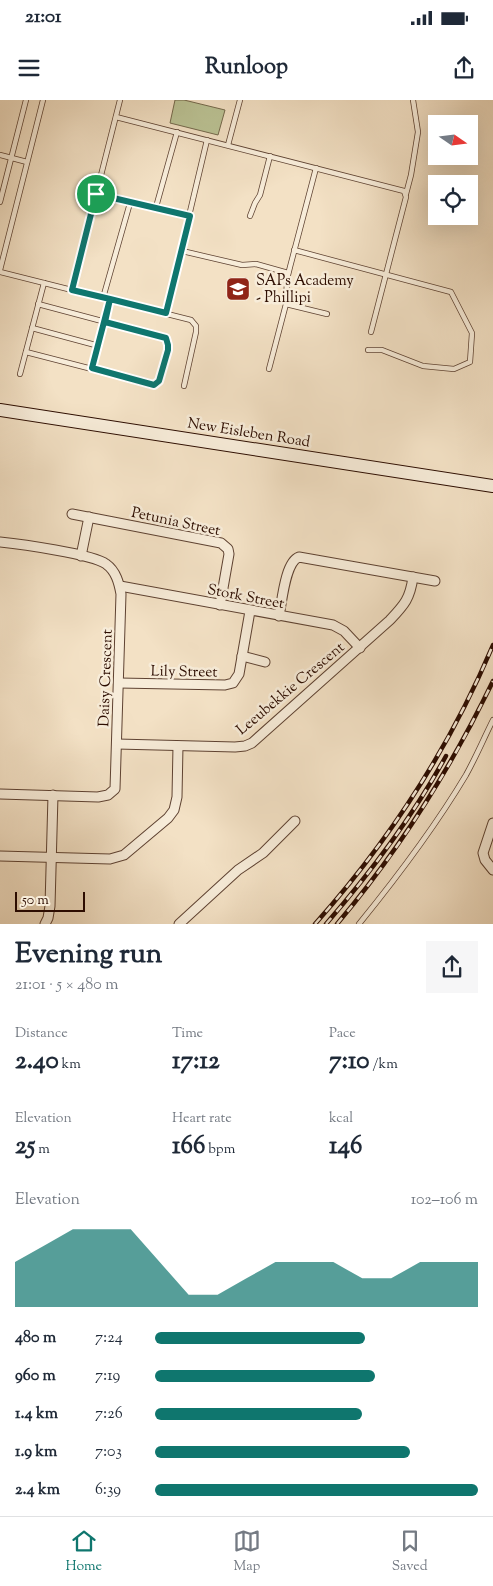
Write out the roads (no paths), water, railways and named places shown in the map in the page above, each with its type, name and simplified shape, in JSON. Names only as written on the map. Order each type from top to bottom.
[{"type":"main road","name":"New Eisleben Road","points":[[0,410],[493,486]]},
{"type":"street","name":"Petunia Street","points":[[72,514],[225,545],[229,554],[220,605]]},
{"type":"street","points":[[81,556],[90,518]]},
{"type":"street","points":[[0,542],[99,560],[108,565],[120,586]]},
{"type":"street","points":[[279,616],[288,570],[296,558],[303,557],[435,581]]},
{"type":"street","name":"Leeubekkie Crescent","points":[[117,744],[235,747],[252,743],[385,624],[408,600],[413,577]]},
{"type":"street","name":"Stork Street","points":[[120,586],[338,627],[360,648]]},
{"type":"street","name":"Daisy Crescent","points":[[0,794],[98,796],[112,793],[116,785],[120,586]]},
{"type":"street","name":"Lily Street","points":[[119,683],[229,685],[236,680],[239,674],[250,610]]},
{"type":"street","points":[[242,656],[265,662]]},
{"type":"street","points":[[0,856],[110,860],[120,858],[168,818],[174,810],[177,797],[178,746]]},
{"type":"street","points":[[45,924],[50,906],[53,795]]},
{"type":"street","points":[[179,924],[238,870],[263,853],[296,821]]},
{"type":"street","points":[[493,824],[483,853],[485,860],[493,870]]},
{"type":"lane","points":[[0,202],[26,100]]},
{"type":"lane","points":[[43,100],[0,271],[44,284],[192,320],[196,326],[184,386]]},
{"type":"lane","points":[[72,290],[120,100]]},
{"type":"lane","points":[[228,145],[240,100]]},
{"type":"lane","points":[[371,332],[411,176],[418,132],[413,100]]},
{"type":"lane","points":[[116,117],[399,189],[404,191],[406,195]]},
{"type":"lane","points":[[156,207],[177,132]]},
{"type":"lane","points":[[166,313],[207,140]]},
{"type":"lane","points":[[0,155],[27,162]]},
{"type":"lane","points":[[250,216],[260,195],[270,156]]},
{"type":"lane","points":[[269,369],[286,304],[288,273],[316,168]]},
{"type":"lane","points":[[96,194],[190,216]]},
{"type":"lane","points":[[104,298],[130,202]]},
{"type":"lane","points":[[294,250],[451,292],[472,333],[470,362],[454,369],[422,366],[382,350],[368,350]]},
{"type":"lane","points":[[182,251],[242,265],[256,264],[288,273]]},
{"type":"lane","points":[[20,374],[44,284]]},
{"type":"lane","points":[[92,368],[110,299]]},
{"type":"lane","points":[[26,352],[156,384],[160,377],[168,345],[166,338],[38,304]]},
{"type":"lane","points":[[286,304],[327,314]]},
{"type":"lane","points":[[32,328],[99,346]]},
{"type":"lane","points":[[359,924],[400,871],[450,799],[466,774],[493,720]]},
{"type":"railway","points":[[315,924],[368,860],[416,792],[457,720],[493,645]]},
{"type":"railway","points":[[337,924],[382,866],[423,807],[442,777],[493,681]]},
{"type":"railway","points":[[326,924],[391,843],[420,800],[446,756]]},
{"type":"place","name":"SAPs Academy - Phillipi","points":[[238,289]]}]
